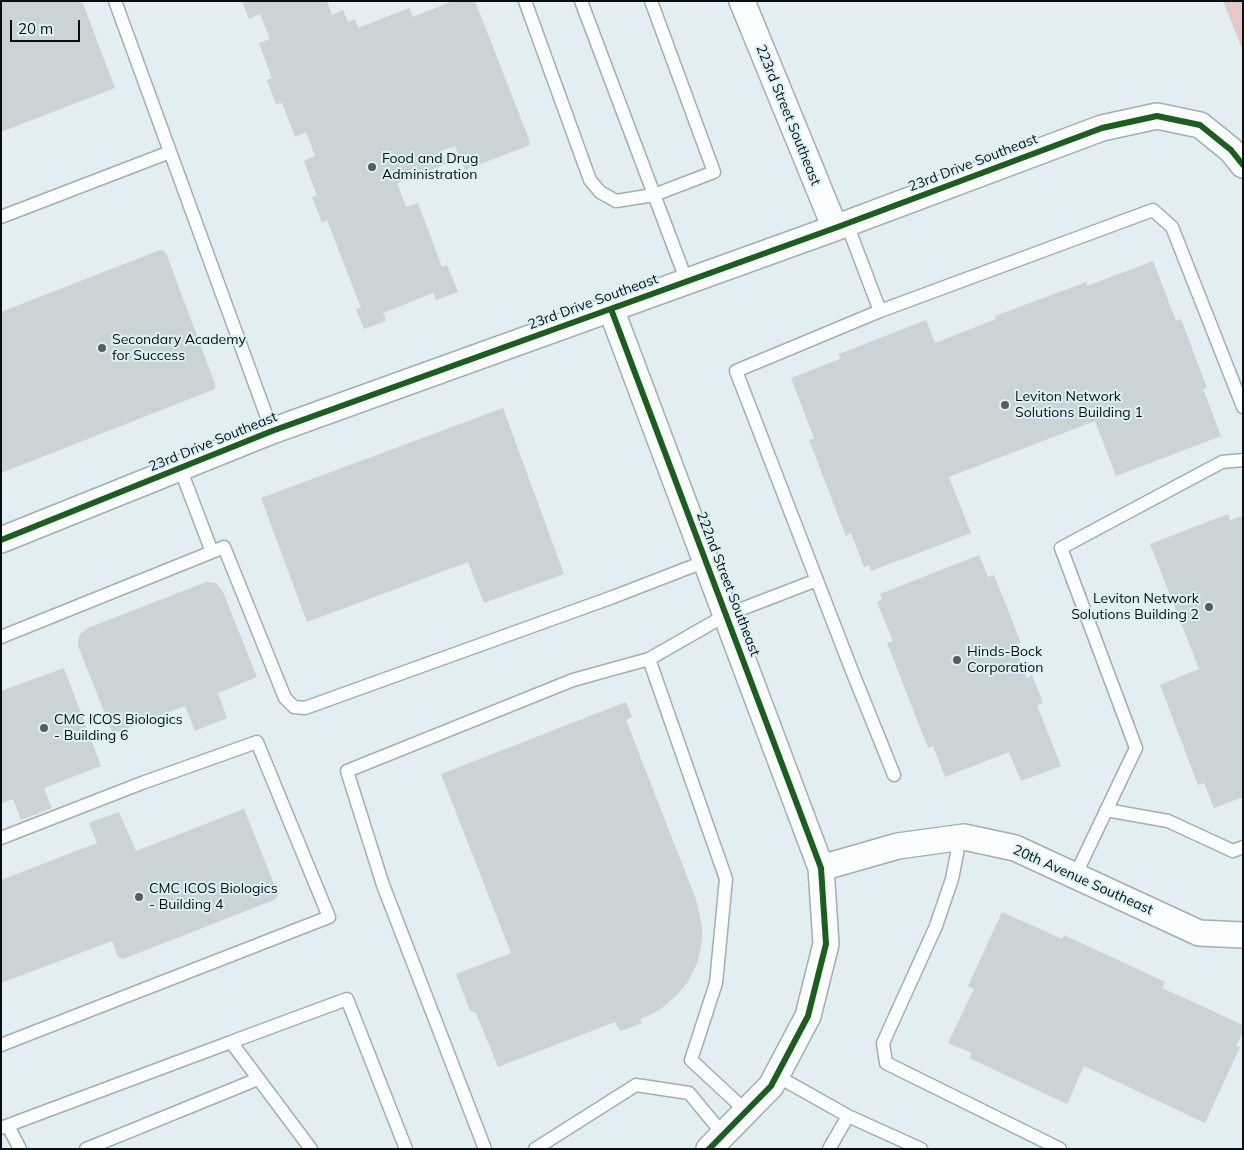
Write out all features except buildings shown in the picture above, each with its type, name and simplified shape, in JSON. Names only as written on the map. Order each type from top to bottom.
[{"type":"street","name":"223rd Street Southeast","points":[[742,1],[841,226]]},
{"type":"street","name":"23rd Drive Southeast","points":[[1,540],[272,431],[841,226],[1102,128],[1157,116],[1200,125],[1231,150],[1243,166]]},
{"type":"street","name":"222nd Street Southeast","points":[[611,309],[821,868]]},
{"type":"street","name":"20th Avenue Southeast","points":[[821,868],[898,846],[964,837],[1015,848],[1199,933],[1243,935]]},
{"type":"street","points":[[716,1141],[771,1086],[808,1016],[826,944],[821,868]]},
{"type":"lane","points":[[115,1],[272,431]]},
{"type":"lane","points":[[525,1],[590,180],[600,192],[616,201],[654,195],[714,172],[651,1]]},
{"type":"lane","points":[[581,1],[687,282]]},
{"type":"lane","points":[[1,217],[170,152]]},
{"type":"lane","points":[[894,775],[736,371],[880,311],[1153,210],[1172,227],[1243,407]]},
{"type":"lane","points":[[841,226],[880,311]]},
{"type":"lane","points":[[1075,876],[1136,748],[1061,548],[1222,462],[1243,460]]},
{"type":"lane","points":[[180,468],[212,552]]},
{"type":"lane","points":[[1,637],[224,547],[285,698],[294,707],[305,708],[613,597],[706,561]]},
{"type":"lane","points":[[485,1149],[383,885],[347,771],[573,680],[649,659],[726,614],[817,580]]},
{"type":"lane","points":[[649,659],[726,879],[716,983],[691,1060],[746,1111]]},
{"type":"lane","points":[[1,838],[142,783],[257,742],[329,918],[1,1045]]},
{"type":"lane","points":[[1106,810],[1168,821],[1233,851],[1243,847]]},
{"type":"lane","points":[[960,838],[952,879],[936,926],[883,1043],[886,1063],[1060,1149]]},
{"type":"lane","points":[[20,1149],[5,1127],[347,999],[406,1149]]},
{"type":"lane","points":[[231,1042],[311,1149]]},
{"type":"lane","points":[[777,1076],[848,1116],[921,1149]]},
{"type":"lane","points":[[86,1149],[258,1078]]},
{"type":"lane","points":[[535,1149],[636,1085],[689,1093],[716,1141]]},
{"type":"lane","points":[[829,1149],[848,1116]]},
{"type":"shaded area","points":[[1223,1],[1243,1],[1243,51]]},
{"type":"cycle path","points":[[1,540],[272,431],[835,228],[1102,128],[1157,116],[1200,125],[1231,150],[1243,165]]},
{"type":"cycle path","points":[[611,309],[821,868],[826,944],[808,1016],[771,1086],[709,1149]]},
{"type":"place","name":"Food and Drug Administration","points":[[372,167]]},
{"type":"place","name":"Secondary Academy for Success","points":[[102,348]]},
{"type":"place","name":"Leviton Network Solutions Building 1","points":[[1005,405]]},
{"type":"place","name":"Leviton Network Solutions Building 2","points":[[1209,607]]},
{"type":"place","name":"Hinds-Bock Corporation","points":[[957,660]]},
{"type":"place","name":"CMC ICOS Biologics - Building 6","points":[[44,728]]},
{"type":"place","name":"CMC ICOS Biologics - Building 4","points":[[139,897]]}]
